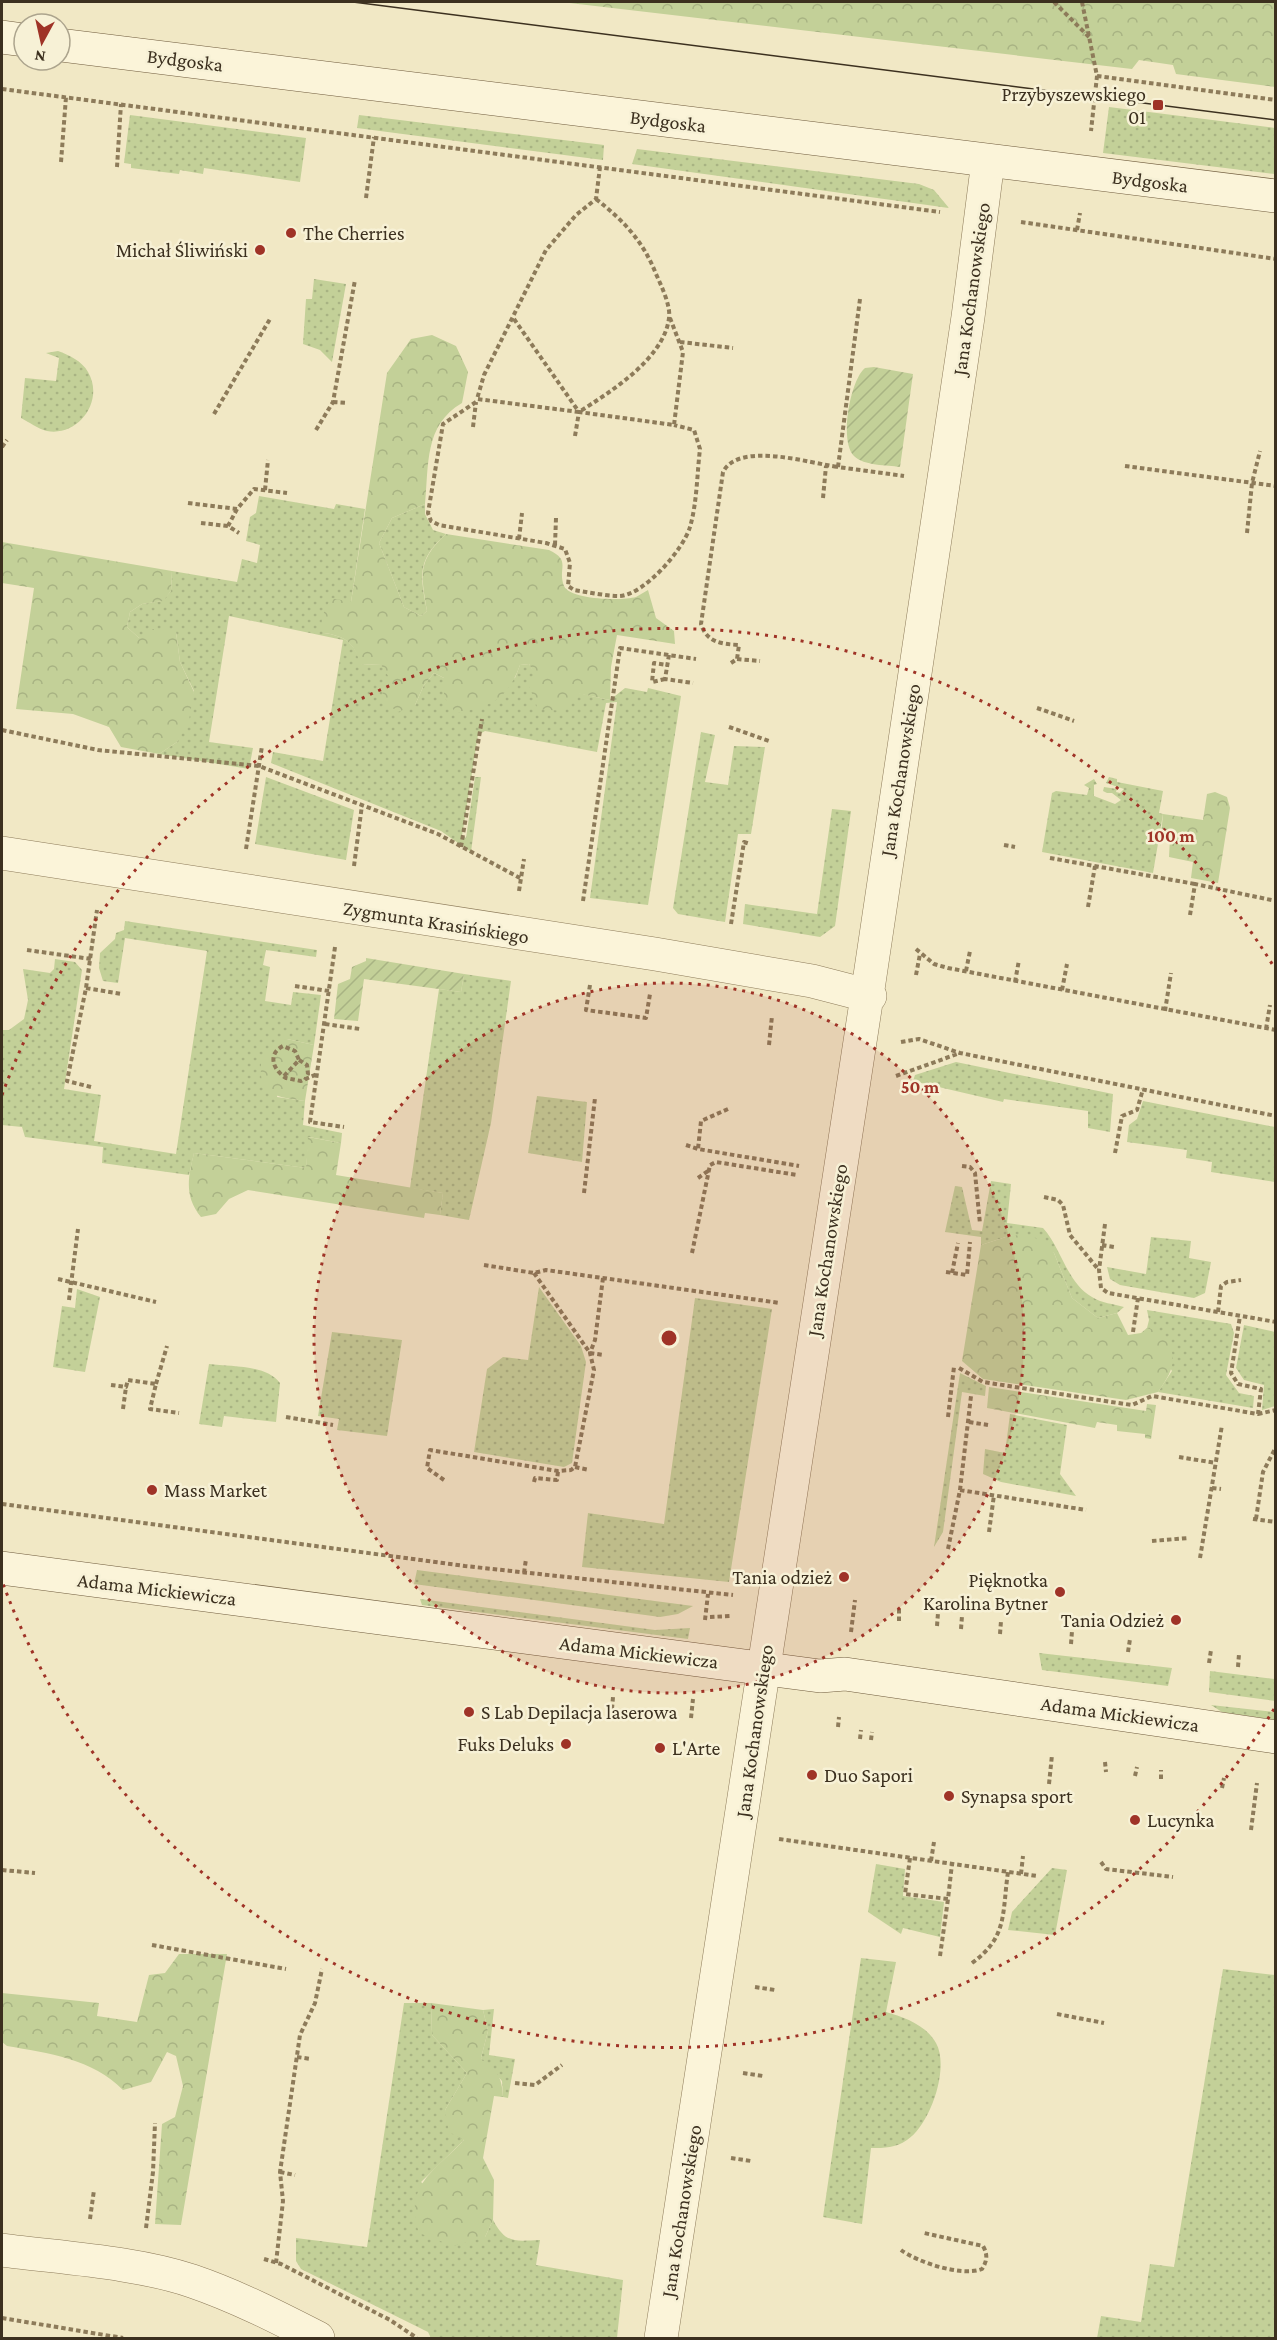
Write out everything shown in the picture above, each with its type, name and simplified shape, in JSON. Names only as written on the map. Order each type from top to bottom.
[{"type":"street","name":"Bydgoska","points":[[72,46],[1275,196]]},
{"type":"street","name":"Jana Kochanowskiego","points":[[662,2338],[868,996],[969,317],[988,161]]},
{"type":"street","name":"Zygmunta Krasińskiego","points":[[2,853],[655,954],[812,981],[868,996]]},
{"type":"street","name":"Adama Mickiewicza","points":[[2,1568],[764,1669],[820,1676],[845,1674],[1275,1737]]},
{"type":"street","points":[[2,2250],[158,2272],[192,2281],[259,2307],[318,2338]]},
{"type":"path","points":[[1054,2],[1089,38]]},
{"type":"path","points":[[1082,2],[1097,76],[1090,138]]},
{"type":"path","points":[[1097,76],[1275,100]]},
{"type":"path","points":[[2,89],[941,212]]},
{"type":"path","points":[[61,162],[66,97]]},
{"type":"path","points":[[117,167],[121,104]]},
{"type":"path","points":[[366,198],[374,137]]},
{"type":"path","points":[[473,427],[476,400],[484,375],[514,319],[532,273],[546,250],[576,215],[596,200],[600,166]]},
{"type":"path","points":[[596,200],[622,220],[646,250],[661,287],[669,317],[683,352],[674,425]]},
{"type":"path","points":[[1018,222],[1275,259]]},
{"type":"path","points":[[315,429],[333,402],[355,280]]},
{"type":"path","points":[[838,467],[860,299]]},
{"type":"path","points":[[579,412],[623,383],[641,367],[658,345],[669,317]]},
{"type":"path","points":[[514,319],[579,412],[575,436]]},
{"type":"path","points":[[214,414],[270,320]]},
{"type":"path","points":[[680,342],[733,348]]},
{"type":"path","points":[[476,400],[674,425],[694,430],[699,439],[700,449],[690,528],[679,547],[652,580],[631,593],[619,596],[574,590],[568,586],[569,554],[565,549],[555,545],[439,525],[431,521],[428,513],[443,424],[476,400]]},
{"type":"path","points":[[333,402],[347,403]]},
{"type":"path","points":[[2,447],[7,440]]},
{"type":"path","points":[[1247,533],[1252,483],[1260,452]]},
{"type":"path","points":[[731,663],[737,658],[739,645],[715,642],[707,636],[701,624],[723,472],[732,460],[751,454],[899,476]]},
{"type":"path","points":[[265,490],[268,459]]},
{"type":"path","points":[[823,498],[826,465]]},
{"type":"path","points":[[1125,466],[1275,486]]},
{"type":"path","points":[[228,526],[237,509],[254,489],[287,493]]},
{"type":"path","points":[[188,503],[237,509]]},
{"type":"path","points":[[519,539],[522,513]]},
{"type":"path","points":[[555,545],[556,518]]},
{"type":"path","points":[[201,524],[228,526],[239,533]]},
{"type":"path","points":[[582,905],[620,648],[696,659]]},
{"type":"path","points":[[665,679],[669,655]]},
{"type":"path","points":[[737,658],[760,661]]},
{"type":"path","points":[[667,665],[654,663],[652,682],[665,679],[693,684]]},
{"type":"path","points":[[1037,708],[1074,721]]},
{"type":"path","points":[[461,847],[482,719]]},
{"type":"path","points":[[729,727],[770,741]]},
{"type":"path","points":[[2,730],[98,750],[259,766],[438,834],[520,879]]},
{"type":"path","points":[[245,853],[262,746]]},
{"type":"path","points":[[354,869],[362,805]]},
{"type":"path","points":[[730,928],[744,842],[750,844]]},
{"type":"path","points":[[1004,845],[1015,847]]},
{"type":"path","points":[[1050,858],[1275,901]]},
{"type":"path","points":[[518,893],[524,859]]},
{"type":"path","points":[[1088,907],[1095,866]]},
{"type":"path","points":[[1190,915],[1195,884]]},
{"type":"path","points":[[91,1087],[67,1081],[87,988],[98,909]]},
{"type":"path","points":[[909,943],[934,964],[1165,1011],[1275,1030]]},
{"type":"path","points":[[335,946],[310,1122],[344,1127]]},
{"type":"path","points":[[27,950],[91,959]]},
{"type":"path","points":[[966,971],[970,951]]},
{"type":"path","points":[[916,975],[920,954]]},
{"type":"path","points":[[1016,982],[1019,960]]},
{"type":"path","points":[[1062,990],[1067,964]]},
{"type":"path","points":[[1165,1011],[1171,973]]},
{"type":"path","points":[[590,982],[586,1010],[646,1018],[650,991]]},
{"type":"path","points":[[295,986],[329,991]]},
{"type":"path","points":[[87,988],[122,994]]},
{"type":"path","points":[[1266,1029],[1270,1005]]},
{"type":"path","points":[[769,1045],[773,1010]]},
{"type":"path","points":[[611,1021],[612,1013]]},
{"type":"path","points":[[325,1024],[360,1029]]},
{"type":"path","points":[[894,1046],[903,1041],[920,1039],[960,1053],[1275,1116]]},
{"type":"path","points":[[305,1080],[308,1074],[307,1065],[299,1060],[295,1051],[289,1047],[278,1048],[273,1065],[284,1076],[305,1080],[317,1073]]},
{"type":"path","points":[[887,1079],[960,1053]]},
{"type":"path","points":[[284,1076],[299,1060]]},
{"type":"path","points":[[1115,1154],[1122,1116],[1137,1110],[1143,1089]]},
{"type":"path","points":[[584,1193],[595,1098]]},
{"type":"path","points":[[698,1149],[701,1121],[728,1109]]},
{"type":"path","points":[[686,1145],[795,1165]]},
{"type":"path","points":[[692,1254],[710,1165],[716,1162],[794,1174]]},
{"type":"path","points":[[962,1166],[970,1167],[975,1173],[980,1224]]},
{"type":"path","points":[[698,1178],[708,1170]]},
{"type":"path","points":[[1044,1197],[1058,1200],[1064,1205],[1070,1235],[1099,1270]]},
{"type":"path","points":[[1105,1224],[1099,1270],[1101,1288],[1108,1293],[1275,1322]]},
{"type":"path","points":[[69,1300],[78,1228]]},
{"type":"path","points":[[946,1272],[967,1275],[970,1242]]},
{"type":"path","points":[[952,1273],[958,1243]]},
{"type":"path","points":[[1102,1245],[1114,1247]]},
{"type":"path","points":[[484,1265],[534,1273],[546,1270],[773,1302]]},
{"type":"path","points":[[534,1273],[590,1353],[594,1370],[575,1467]]},
{"type":"path","points":[[590,1353],[595,1340],[603,1278]]},
{"type":"path","points":[[58,1279],[156,1302]]},
{"type":"path","points":[[1218,1312],[1221,1286],[1227,1282],[1240,1280]]},
{"type":"path","points":[[1133,1332],[1137,1298]]},
{"type":"path","points":[[1240,1316],[1231,1373],[1238,1384],[1261,1389],[1258,1414]]},
{"type":"path","points":[[167,1346],[150,1409],[179,1413]]},
{"type":"path","points":[[590,1353],[604,1355]]},
{"type":"path","points":[[948,1417],[957,1367],[983,1382],[1132,1405],[1152,1396],[1258,1414],[1275,1410]]},
{"type":"path","points":[[123,1409],[128,1380],[156,1384]]},
{"type":"path","points":[[111,1386],[126,1387]]},
{"type":"path","points":[[948,1549],[960,1490],[971,1396]]},
{"type":"path","points":[[286,1417],[333,1425]]},
{"type":"path","points":[[969,1422],[988,1425]]},
{"type":"path","points":[[1200,1558],[1222,1425]]},
{"type":"path","points":[[1275,1447],[1263,1472],[1255,1519],[1275,1522]]},
{"type":"path","points":[[444,1480],[427,1468],[430,1449],[558,1471],[571,1470],[575,1467],[589,1470]]},
{"type":"path","points":[[1179,1457],[1216,1463]]},
{"type":"path","points":[[534,1482],[535,1478],[557,1480],[558,1471]]},
{"type":"path","points":[[1212,1488],[1221,1489]]},
{"type":"path","points":[[960,1490],[1086,1510]]},
{"type":"path","points":[[989,1532],[994,1495]]},
{"type":"path","points":[[2,1504],[524,1573],[738,1596]]},
{"type":"path","points":[[1152,1541],[1188,1538]]},
{"type":"path","points":[[524,1573],[526,1559]]},
{"type":"path","points":[[899,1606],[899,1621]]},
{"type":"path","points":[[937,1626],[938,1613]]},
{"type":"path","points":[[961,1629],[962,1616]]},
{"type":"path","points":[[1000,1634],[1001,1621]]},
{"type":"path","points":[[1071,1644],[1072,1631]]},
{"type":"path","points":[[1128,1652],[1130,1639]]},
{"type":"path","points":[[1209,1663],[1211,1650]]},
{"type":"path","points":[[1238,1667],[1239,1654]]},
{"type":"path","points":[[612,1709],[613,1697]]},
{"type":"path","points":[[860,1739],[861,1730]]},
{"type":"path","points":[[871,1740],[872,1732]]},
{"type":"path","points":[[1048,1784],[1053,1755]]},
{"type":"path","points":[[1105,1762],[1106,1772]]},
{"type":"path","points":[[1135,1776],[1137,1767]]},
{"type":"path","points":[[1161,1770],[1161,1779]]},
{"type":"path","points":[[1222,1788],[1224,1778]]},
{"type":"path","points":[[1251,1830],[1257,1783]]},
{"type":"path","points":[[772,1838],[1037,1876]]},
{"type":"path","points":[[931,1861],[933,1842]]},
{"type":"path","points":[[1021,1874],[1023,1856]]},
{"type":"path","points":[[910,1858],[905,1894],[948,1899]]},
{"type":"path","points":[[1101,1862],[1106,1869],[1173,1877]]},
{"type":"path","points":[[940,1956],[952,1864]]},
{"type":"path","points":[[2,1870],[35,1873]]},
{"type":"path","points":[[972,1963],[987,1953],[997,1939],[1008,1872]]},
{"type":"path","points":[[152,1945],[286,1969]]},
{"type":"path","points":[[276,2263],[283,2202],[280,2172],[300,2035],[315,2003],[322,1969]]},
{"type":"path","points":[[747,1986],[775,1990]]},
{"type":"path","points":[[1058,2014],[1104,2024]]},
{"type":"path","points":[[297,2057],[311,2060]]},
{"type":"path","points":[[515,2083],[536,2085],[562,2065]]},
{"type":"path","points":[[734,2072],[763,2076]]},
{"type":"path","points":[[145,2238],[153,2172],[155,2123]]},
{"type":"path","points":[[722,2157],[751,2161]]},
{"type":"path","points":[[280,2172],[295,2175]]},
{"type":"path","points":[[91,2215],[94,2190]]},
{"type":"path","points":[[901,2250],[912,2259],[969,2271],[982,2269],[986,2263],[987,2253],[982,2246],[924,2233]]},
{"type":"path","points":[[264,2259],[390,2320],[417,2338]]},
{"type":"path","points":[[2,2318],[123,2338]]},
{"type":"green space","points":[[561,2],[1275,2],[1275,87],[1176,74],[1173,65],[1139,60],[1132,69]]},
{"type":"green space","points":[[1109,107],[1275,128],[1275,174],[1103,153]]},
{"type":"green space","points":[[130,115],[306,138],[300,182],[204,168],[203,174],[180,170],[179,174],[131,168],[131,164],[124,163]]},
{"type":"green space","points":[[359,115],[604,145],[603,160],[357,128]]},
{"type":"green space","points":[[637,149],[919,184],[934,190],[949,208],[632,164]]},
{"type":"green space","points":[[314,279],[346,284],[332,362],[320,350],[303,344],[306,299],[312,299]]},
{"type":"green space","points":[[432,335],[456,346],[468,372],[462,403],[450,412],[435,434],[428,461],[425,504],[392,518],[379,543],[404,607],[421,616],[427,611],[423,588],[423,569],[430,552],[446,534],[549,550],[562,561],[564,586],[568,591],[586,597],[620,599],[636,597],[648,590],[656,618],[674,631],[675,644],[617,635],[611,667],[610,700],[576,693],[563,711],[538,709],[529,686],[534,673],[529,664],[520,665],[510,686],[497,700],[479,708],[456,713],[444,697],[444,678],[434,673],[424,685],[415,705],[398,712],[380,699],[390,679],[381,665],[360,664],[355,651],[348,642],[338,636],[324,633],[322,619],[331,598],[351,602],[387,373],[411,339]]},
{"type":"green space","points":[[58,351],[75,359],[85,368],[92,383],[93,394],[86,415],[78,423],[58,431],[47,431],[21,418],[25,378],[56,381],[59,358],[46,353]]},
{"type":"green space","points":[[874,367],[913,374],[900,467],[864,462],[858,459],[850,449],[847,438],[848,411],[855,385],[865,368]]},
{"type":"green space","points":[[259,496],[334,509],[336,504],[365,509],[351,602],[324,633],[338,636],[348,642],[356,651],[361,664],[381,665],[415,705],[424,685],[434,673],[444,678],[444,697],[515,678],[520,665],[529,664],[543,679],[565,689],[600,698],[610,700],[625,688],[647,692],[648,688],[681,696],[648,905],[590,898],[617,702],[606,703],[597,752],[485,731],[478,735],[462,836],[466,838],[475,777],[481,777],[471,852],[441,831],[271,763],[273,752],[323,761],[343,640],[229,616],[209,742],[253,748],[249,769],[159,754],[177,742],[194,691],[180,662],[176,632],[139,638],[127,627],[130,612],[142,604],[162,601],[171,591],[172,571],[237,582],[242,559],[257,563],[260,545],[246,541],[250,517],[256,513]]},
{"type":"green space","points":[[425,504],[425,514],[433,530],[446,534],[425,560],[422,578],[427,611],[421,616],[404,607],[379,543],[392,518]]},
{"type":"green space","points":[[2,542],[172,571],[171,591],[163,601],[142,604],[130,612],[127,627],[139,638],[153,629],[176,632],[180,662],[194,692],[189,720],[177,742],[159,754],[121,747],[109,727],[73,714],[16,709],[34,588],[2,583]]},
{"type":"green space","points":[[701,732],[715,735],[705,782],[728,785],[734,746],[765,747],[751,834],[738,834],[725,922],[678,914],[673,908]]},
{"type":"green space","points":[[266,777],[354,810],[346,860],[255,844]]},
{"type":"green space","points":[[1109,777],[1117,779],[1117,782],[1163,791],[1159,813],[1163,814],[1153,873],[1042,852],[1052,793],[1056,791],[1087,795],[1089,788],[1084,785],[1094,779],[1097,784],[1094,785],[1094,796],[1115,804],[1121,800],[1112,793],[1103,791],[1104,787],[1117,789],[1116,792],[1120,793],[1124,789],[1106,783]]},
{"type":"green space","points":[[1215,792],[1227,797],[1230,808],[1218,883],[1191,878],[1193,862],[1169,857],[1170,838],[1161,835],[1163,814],[1203,820],[1207,794]]},
{"type":"green space","points":[[832,809],[851,811],[835,926],[820,937],[743,924],[745,904],[817,914]]},
{"type":"green space","points":[[125,921],[317,950],[316,957],[266,950],[263,965],[270,967],[265,1001],[291,1005],[293,992],[321,995],[314,1045],[287,1039],[277,1097],[305,1101],[303,1125],[342,1133],[341,1143],[309,1137],[306,1168],[194,1153],[189,1175],[102,1163],[103,1147],[25,1137],[22,1127],[2,1125],[2,1030],[9,1030],[24,1019],[28,1000],[23,969],[50,973],[54,969],[55,959],[75,962],[82,970],[64,1089],[101,1095],[94,1141],[176,1154],[207,951],[125,938],[118,983],[103,981],[99,968],[100,953],[115,939],[116,933],[124,930]]},
{"type":"green space","points":[[366,958],[464,974],[461,992],[364,979],[358,1021],[334,1019],[338,984],[350,979],[352,967],[366,961]]},
{"type":"green space","points":[[464,974],[511,981],[491,1123],[469,1220],[440,1215],[443,1193],[410,1188],[439,989],[461,992]]},
{"type":"green space","points":[[287,1039],[314,1045],[305,1101],[275,1095],[264,1086],[261,1069],[262,1056],[276,1040]]},
{"type":"green space","points":[[956,1062],[1113,1094],[1110,1132],[1088,1128],[1088,1111],[1004,1099],[1003,1102],[913,1081],[915,1075]]},
{"type":"green space","points":[[537,1096],[587,1102],[582,1162],[528,1153]]},
{"type":"green space","points":[[1143,1101],[1275,1127],[1275,1182],[1211,1172],[1212,1162],[1186,1158],[1187,1150],[1127,1142],[1129,1125],[1137,1119]]},
{"type":"green space","points":[[308,1137],[341,1143],[336,1175],[443,1193],[440,1215],[425,1213],[424,1218],[248,1190],[229,1199],[216,1214],[201,1217],[192,1202],[189,1187],[194,1153],[306,1168]]},
{"type":"green space","points":[[991,1181],[1011,1184],[1007,1223],[1043,1228],[1083,1291],[1099,1301],[1124,1307],[1117,1313],[1098,1318],[1072,1298],[1054,1253],[1012,1235],[981,1245],[981,1237],[945,1232],[955,1186],[962,1187],[972,1230],[982,1231]]},
{"type":"green space","points":[[1012,1235],[1034,1237],[1054,1253],[1072,1298],[1098,1318],[1117,1313],[1128,1335],[1141,1333],[1147,1328],[1163,1332],[1173,1356],[1171,1370],[1158,1392],[1126,1400],[983,1379],[962,1361],[981,1245]]},
{"type":"green space","points":[[1151,1237],[1191,1241],[1189,1258],[1211,1262],[1205,1293],[1194,1298],[1120,1285],[1110,1279],[1107,1267],[1146,1274]]},
{"type":"green space","points":[[539,1287],[581,1346],[586,1362],[572,1463],[564,1467],[474,1452],[487,1369],[503,1357],[528,1360]]},
{"type":"green space","points":[[77,1289],[100,1297],[85,1372],[53,1367],[62,1306],[75,1308]]},
{"type":"green space","points":[[695,1298],[772,1309],[729,1582],[582,1567],[588,1513],[664,1524]]},
{"type":"green space","points":[[1147,1310],[1231,1324],[1234,1333],[1226,1375],[1239,1393],[1254,1396],[1253,1408],[1158,1392],[1172,1371],[1147,1328],[1149,1320]]},
{"type":"green space","points":[[1244,1325],[1275,1332],[1275,1406],[1262,1410],[1264,1385],[1244,1380],[1236,1368]]},
{"type":"green space","points":[[332,1332],[402,1340],[387,1436],[337,1430],[339,1419],[318,1416]]},
{"type":"green space","points":[[209,1364],[257,1369],[274,1377],[280,1383],[276,1422],[224,1416],[222,1427],[199,1424]]},
{"type":"green space","points":[[960,1373],[986,1386],[985,1396],[962,1392],[943,1532],[934,1547]]},
{"type":"green space","points":[[989,1387],[1146,1411],[1147,1404],[1156,1405],[1151,1439],[1145,1438],[1145,1434],[1117,1431],[1117,1425],[1097,1422],[1095,1428],[987,1408]]},
{"type":"green space","points":[[1010,1414],[1067,1425],[1060,1474],[1076,1496],[1001,1482],[983,1474],[985,1449],[1005,1453]]},
{"type":"green space","points":[[417,1570],[693,1606],[678,1614],[660,1617],[414,1584]]},
{"type":"green space","points":[[420,1599],[655,1630],[690,1628],[688,1639],[422,1605]]},
{"type":"green space","points":[[1039,1653],[1172,1668],[1168,1686],[1042,1670]]},
{"type":"green space","points":[[1210,1671],[1275,1679],[1275,1701],[1209,1692]]},
{"type":"green space","points":[[1211,1705],[1275,1712],[1275,1720],[1222,1712]]},
{"type":"green space","points":[[876,1864],[905,1869],[903,1896],[944,1902],[940,1937],[903,1928],[901,1934],[868,1912]]},
{"type":"green space","points":[[1052,1868],[1067,1870],[1055,1935],[1008,1930],[1012,1912]]},
{"type":"green space","points":[[179,1954],[227,1954],[181,2225],[155,2224],[162,2124],[175,2117],[183,2086],[176,2056],[167,2052],[151,2082],[123,2090],[111,2079],[84,2064],[54,2055],[7,2046],[2,2042],[2,1993],[99,2003],[97,2016],[137,2022],[149,1975],[165,1973]]},
{"type":"green space","points":[[861,1958],[896,1962],[886,2012],[907,2019],[927,2031],[936,2043],[941,2067],[930,2109],[915,2133],[898,2145],[871,2148],[862,2224],[823,2217]]},
{"type":"green space","points":[[1223,1969],[1275,1975],[1275,2338],[1097,2338],[1101,2316],[1141,2322],[1150,2264],[1174,2267]]},
{"type":"green space","points":[[404,2003],[431,2003],[432,2035],[467,2073],[445,2110],[464,2140],[421,2182],[485,2237],[493,2220],[507,2237],[524,2241],[540,2240],[536,2265],[623,2280],[617,2338],[431,2338],[428,2332],[301,2269],[296,2261],[296,2238],[367,2247]]},
{"type":"green space","points":[[431,2003],[483,2010],[488,2031],[481,2058],[498,2074],[503,2097],[494,2096],[483,2158],[494,2180],[493,2220],[485,2237],[453,2246],[419,2233],[415,2216],[415,2203],[425,2180],[464,2140],[449,2132],[445,2110],[467,2073],[432,2035]]},
{"type":"green space","points":[[494,2009],[489,2055],[515,2059],[508,2098],[503,2097],[502,2081],[481,2058],[488,2031],[483,2010]]},
{"type":"tram line","points":[[353,2],[1276,120]]},
{"type":"place","name":"Przybyszewskiego 01","points":[[1158,105]]},
{"type":"place","name":"The Cherries","points":[[291,233]]},
{"type":"place","name":"Michał Śliwiński","points":[[260,250]]},
{"type":"place","name":"Mass Market","points":[[152,1490]]},
{"type":"place","name":"Tania odzież","points":[[844,1577]]},
{"type":"place","name":"Pięknotka Karolina Bytner","points":[[1060,1592]]},
{"type":"place","name":"Tania Odzież","points":[[1176,1620]]},
{"type":"place","name":"S Lab Depilacja laserowa","points":[[469,1712]]},
{"type":"place","name":"Fuks Deluks","points":[[566,1744]]},
{"type":"place","name":"L'Arte","points":[[660,1748]]},
{"type":"place","name":"Duo Sapori","points":[[812,1775]]},
{"type":"place","name":"Synapsa sport","points":[[949,1796]]},
{"type":"place","name":"Lucynka","points":[[1135,1820]]}]
